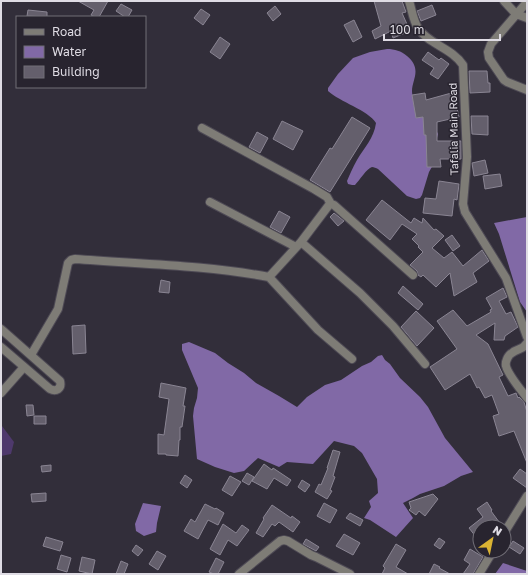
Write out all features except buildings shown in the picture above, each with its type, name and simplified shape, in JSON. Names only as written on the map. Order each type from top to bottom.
[{"type":"street","name":"Tafalia Main Road","points":[[410,1],[414,21],[418,29],[424,35],[454,54],[460,59],[463,65],[467,157],[463,204],[465,212],[506,278],[527,337]]},
{"type":"street","points":[[504,1],[516,14],[527,18]]},
{"type":"street","points":[[527,2],[491,44],[488,52],[489,58],[504,80],[527,90]]},
{"type":"street","points":[[202,128],[327,197],[331,204],[334,205],[413,275]]},
{"type":"street","points":[[210,202],[298,245],[366,299],[393,326],[425,364]]},
{"type":"street","points":[[269,277],[298,245],[331,204]]},
{"type":"street","points":[[31,355],[58,309],[68,263],[75,259],[179,266],[241,272],[269,277],[318,330],[352,359]]},
{"type":"street","points":[[1,329],[60,381],[60,388],[54,391],[50,389],[1,347]]},
{"type":"street","points":[[527,343],[524,347],[510,354],[507,359],[506,366],[509,374],[527,398]]},
{"type":"street","points":[[1,393],[24,367]]},
{"type":"street","points":[[512,520],[527,496]]},
{"type":"street","points":[[239,574],[265,552],[280,541],[284,540],[350,574]]},
{"type":"street","points":[[480,574],[488,559]]},
{"type":"shaded area","points":[[2,426],[14,442],[11,454],[1,456],[1,427]]},
{"type":"water","points":[[387,49],[395,50],[407,56],[415,67],[412,94],[415,102],[427,116],[438,134],[434,141],[433,165],[429,172],[422,195],[420,198],[416,199],[407,196],[374,167],[370,168],[355,185],[348,184],[347,181],[352,170],[371,138],[376,123],[367,114],[339,99],[328,91],[328,88],[338,74],[353,58],[370,52]]},
{"type":"water","points":[[527,217],[527,312],[520,302],[499,234],[494,223]]},
{"type":"water","points":[[189,342],[215,353],[256,383],[297,407],[307,397],[325,385],[341,380],[362,366],[371,362],[378,356],[382,355],[400,378],[428,407],[445,438],[473,472],[461,476],[444,486],[420,494],[403,503],[413,518],[396,537],[370,520],[364,518],[371,507],[369,501],[378,493],[377,479],[362,453],[354,446],[334,441],[313,464],[287,462],[279,467],[258,458],[244,471],[234,473],[197,459],[193,416],[198,388],[182,350],[182,344]]},
{"type":"water","points":[[143,503],[161,506],[156,532],[144,536],[136,531],[135,524]]},
{"type":"water","points":[[503,563],[527,571],[527,574],[495,574]]}]
